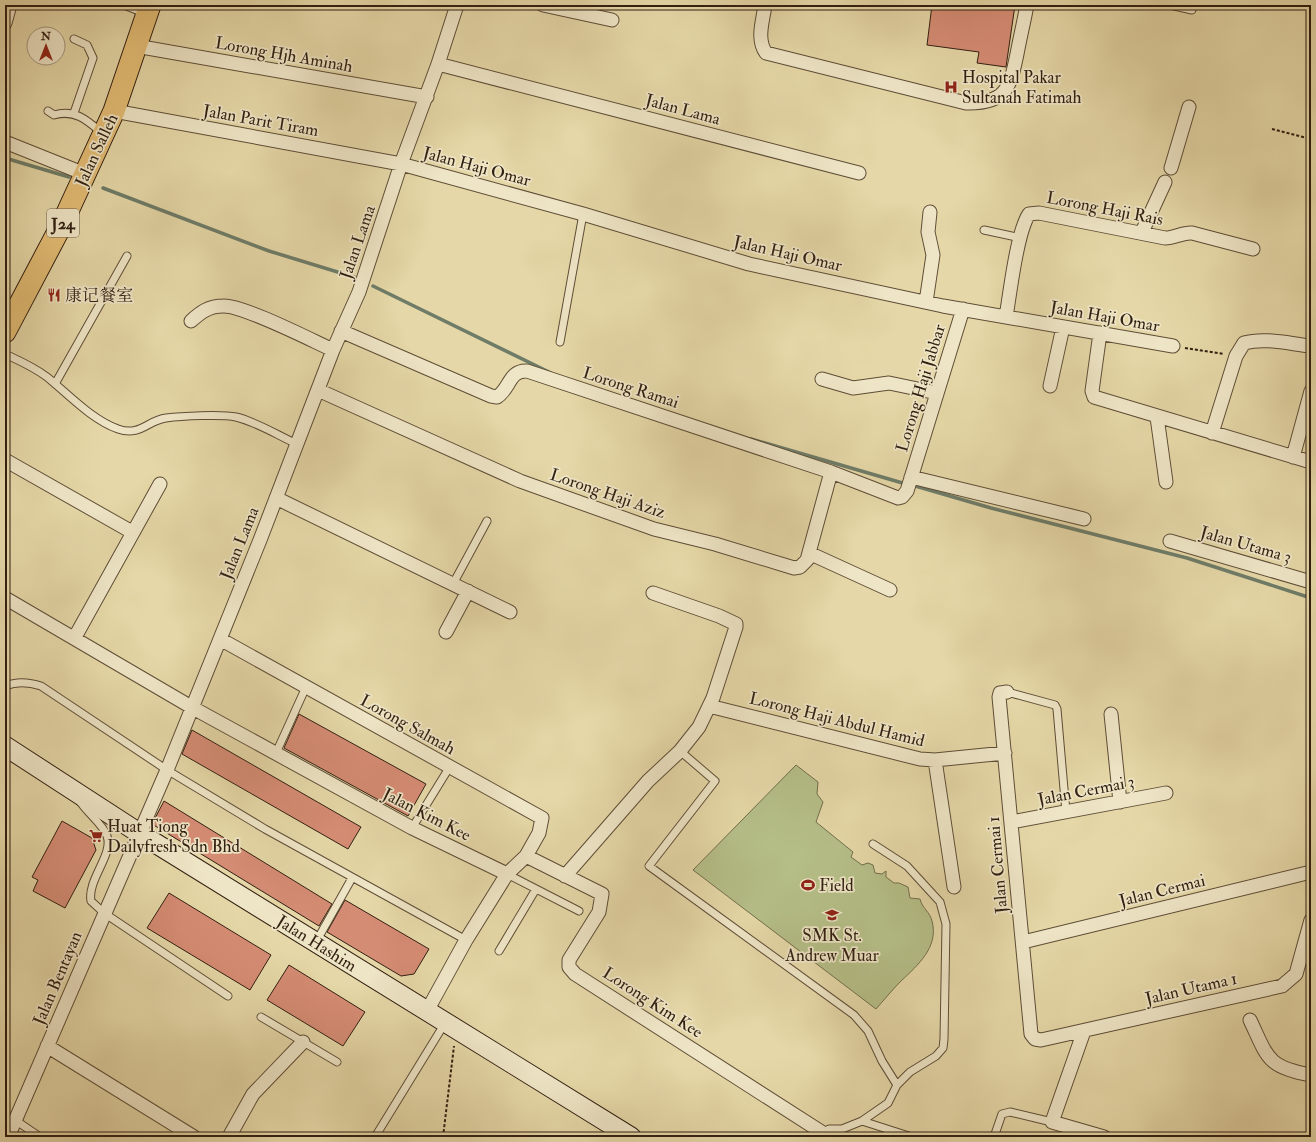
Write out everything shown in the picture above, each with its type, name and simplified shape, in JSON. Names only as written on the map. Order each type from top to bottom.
[{"type":"main road","name":"Jalan Salleh","points":[[5,332],[11,305],[62,224],[104,134],[114,111],[148,9]]},
{"type":"street","points":[[5,23],[10,5]]},
{"type":"street","points":[[438,64],[457,5]]},
{"type":"street","points":[[543,5],[612,20]]},
{"type":"street","points":[[765,5],[760,37],[762,47],[766,53],[966,103],[978,103],[990,101],[999,96],[1009,86],[1027,5]]},
{"type":"street","name":"Lorong Hjh Aminah","points":[[136,46],[427,97]]},
{"type":"street","name":"Jalan Lama","points":[[139,833],[193,708],[333,350],[359,292],[402,164],[438,64],[859,173]]},
{"type":"street","points":[[1171,168],[1189,107]]},
{"type":"street","name":"Jalan Parit Tiram","points":[[114,111],[402,164]]},
{"type":"street","points":[[5,142],[85,174]]},
{"type":"street","name":"Jalan Haji Omar","points":[[402,164],[583,214],[750,264],[926,302],[1174,346]]},
{"type":"street","points":[[1142,232],[1165,182]]},
{"type":"street","points":[[926,302],[933,255],[928,232],[930,212]]},
{"type":"street","name":"Lorong Haji Rais","points":[[1006,317],[1020,238],[1024,221],[1029,214],[1039,213],[1171,238],[1186,232],[1253,250]]},
{"type":"street","points":[[191,321],[203,310],[214,306],[235,307],[333,350]]},
{"type":"street","name":"Lorong Haji Jabbar","points":[[909,484],[963,309]]},
{"type":"street","points":[[1050,386],[1063,327]]},
{"type":"street","name":"Lorong Ramai","points":[[341,331],[491,396],[497,397],[501,394],[514,374],[519,371],[526,371],[831,472],[898,498],[905,495],[909,484]]},
{"type":"street","points":[[1100,333],[1092,394],[1100,400],[1311,462]]},
{"type":"street","points":[[1212,433],[1240,346],[1252,341],[1272,341],[1311,346]]},
{"type":"street","points":[[822,379],[853,388],[889,384],[937,393]]},
{"type":"street","name":"Lorong Haji Aziz","points":[[318,390],[520,481],[654,529],[715,544],[794,568],[804,564],[809,553],[831,472]]},
{"type":"street","points":[[1293,457],[1311,391]]},
{"type":"street","points":[[1157,417],[1166,482]]},
{"type":"street","points":[[5,460],[132,532]]},
{"type":"street","points":[[75,637],[160,484]]},
{"type":"street","points":[[909,484],[1084,519]]},
{"type":"street","points":[[276,498],[510,612]]},
{"type":"street","name":"Jalan Utama 3","points":[[1170,541],[1311,582]]},
{"type":"street","points":[[809,553],[890,590]]},
{"type":"street","points":[[446,632],[468,591]]},
{"type":"street","points":[[427,1011],[466,940],[507,874],[526,856],[565,876],[648,781],[680,751],[699,727],[709,706],[736,626],[729,620],[719,616],[653,593]]},
{"type":"street","name":"Jalan Kim Kee","points":[[5,598],[75,637],[193,708],[412,828],[507,874]]},
{"type":"street","name":"Lorong Salmah","points":[[220,639],[449,768],[540,815],[542,821],[539,833],[526,856]]},
{"type":"street","name":"Jalan Cermai 1","points":[[1007,692],[1000,694],[999,697],[1031,1034],[1036,1039]]},
{"type":"street","name":"Lorong Haji Abdul Hamid","points":[[709,706],[911,757],[935,760],[1005,753]]},
{"type":"street","points":[[1111,714],[1120,802]]},
{"type":"street","name":"Jalan Hashim","points":[[5,746],[139,833],[630,1137]]},
{"type":"street","points":[[935,760],[954,887]]},
{"type":"street","name":"Jalan Cermai 3","points":[[1011,822],[1166,793]]},
{"type":"street","name":"Jalan Bentayan","points":[[8,1137],[139,833]]},
{"type":"street","name":"Jalan Cermai","points":[[1022,942],[1311,872]]},
{"type":"street","name":"Lorong Kim Kee","points":[[565,876],[602,894],[599,912],[569,960],[569,967],[575,974],[821,1135]]},
{"type":"street","name":"Jalan Utama 1","points":[[1036,1039],[1041,1040],[1084,1031],[1282,986],[1296,974],[1311,920]]},
{"type":"street","points":[[1250,1020],[1267,1056],[1272,1062],[1282,1069],[1311,1075]]},
{"type":"street","points":[[1084,1031],[1052,1122],[1104,1137]]},
{"type":"street","points":[[229,1137],[254,1094],[303,1042]]},
{"type":"street","points":[[47,1046],[194,1137]]},
{"type":"lane","points":[[124,5],[148,9]]},
{"type":"lane","points":[[1170,5],[1192,10]]},
{"type":"lane","points":[[74,39],[87,45],[92,58],[74,114]]},
{"type":"lane","points":[[48,111],[54,115],[63,112],[84,118],[104,134]]},
{"type":"lane","points":[[560,342],[583,214]]},
{"type":"lane","points":[[984,230],[1020,238]]},
{"type":"lane","points":[[55,384],[127,256]]},
{"type":"lane","points":[[5,354],[34,368],[90,413],[118,429],[130,431],[143,429],[164,418],[225,416],[236,417],[297,444]]},
{"type":"lane","points":[[452,584],[487,521]]},
{"type":"lane","points":[[5,686],[18,682],[28,682],[41,686],[167,770],[352,878],[466,940]]},
{"type":"lane","points":[[276,753],[306,687]]},
{"type":"lane","points":[[1007,692],[1055,705],[1057,709],[1066,812]]},
{"type":"lane","points":[[680,751],[715,781],[649,866],[854,1015],[868,1031],[878,1055],[898,1085]]},
{"type":"lane","points":[[412,828],[449,768]]},
{"type":"lane","points":[[73,790],[84,808],[106,834],[108,839],[108,847],[90,896],[91,901],[104,913],[228,996]]},
{"type":"lane","points":[[821,1135],[829,1129],[842,1129],[862,1122],[888,1103],[898,1085],[910,1072],[936,1056],[942,1048],[946,924],[940,902],[934,893],[907,866],[873,844]]},
{"type":"lane","points":[[507,874],[579,911]]},
{"type":"lane","points":[[316,942],[352,878]]},
{"type":"lane","points":[[499,951],[536,889]]},
{"type":"lane","points":[[261,1017],[337,1062]]},
{"type":"lane","points":[[375,1137],[451,1026]]},
{"type":"lane","points":[[994,1137],[1002,1114],[1010,1112],[1052,1122]]},
{"type":"lane","points":[[15,1120],[40,1137]]},
{"type":"lane","points":[[862,1122],[912,1137]]},
{"type":"path","points":[[1272,129],[1311,139]]},
{"type":"path","points":[[1174,346],[1236,356]]},
{"type":"path","points":[[443,1137],[451,1026]]},
{"type":"green space","name":"Field","points":[[796,765],[818,782],[817,794],[823,802],[816,822],[853,852],[851,857],[862,865],[868,863],[873,865],[875,873],[882,874],[886,871],[886,877],[894,883],[899,883],[908,887],[910,898],[920,899],[932,921],[932,939],[926,955],[876,1009],[693,870]]},
{"type":"building","points":[[932,5],[1015,5],[1006,67],[977,63],[979,52],[927,45]]},
{"type":"building","points":[[299,714],[426,784],[408,816],[284,748]]},
{"type":"building","points":[[192,730],[361,827],[348,849],[182,754]]},
{"type":"building","points":[[164,801],[332,904],[319,926],[152,824]]},
{"type":"building","points":[[62,821],[92,838],[96,850],[65,908],[33,891],[38,880],[32,877]]},
{"type":"building","points":[[169,893],[271,955],[250,990],[147,928]]},
{"type":"building","points":[[345,900],[429,949],[414,974],[401,976],[327,932]]},
{"type":"building","points":[[289,965],[365,1012],[343,1046],[267,1000]]},
{"type":"waterway","points":[[5,158],[69,177]]},
{"type":"waterway","points":[[103,188],[269,251],[354,277]]},
{"type":"waterway","points":[[373,286],[551,373]]},
{"type":"waterway","points":[[751,439],[906,484]]},
{"type":"waterway","points":[[912,485],[991,508],[1187,558],[1311,598]]},
{"type":"place","name":"Hospital Pakar Sultanah Fatimah","points":[[951,87]]},
{"type":"place","name":"康记餐室","points":[[54,295]]},
{"type":"place","name":"Huat Tiong Dailyfresh Sdn Bhd","points":[[96,836]]},
{"type":"place","name":"Field","points":[[808,885]]},
{"type":"place","name":"SMK St. Andrew Muar","points":[[832,915]]}]
